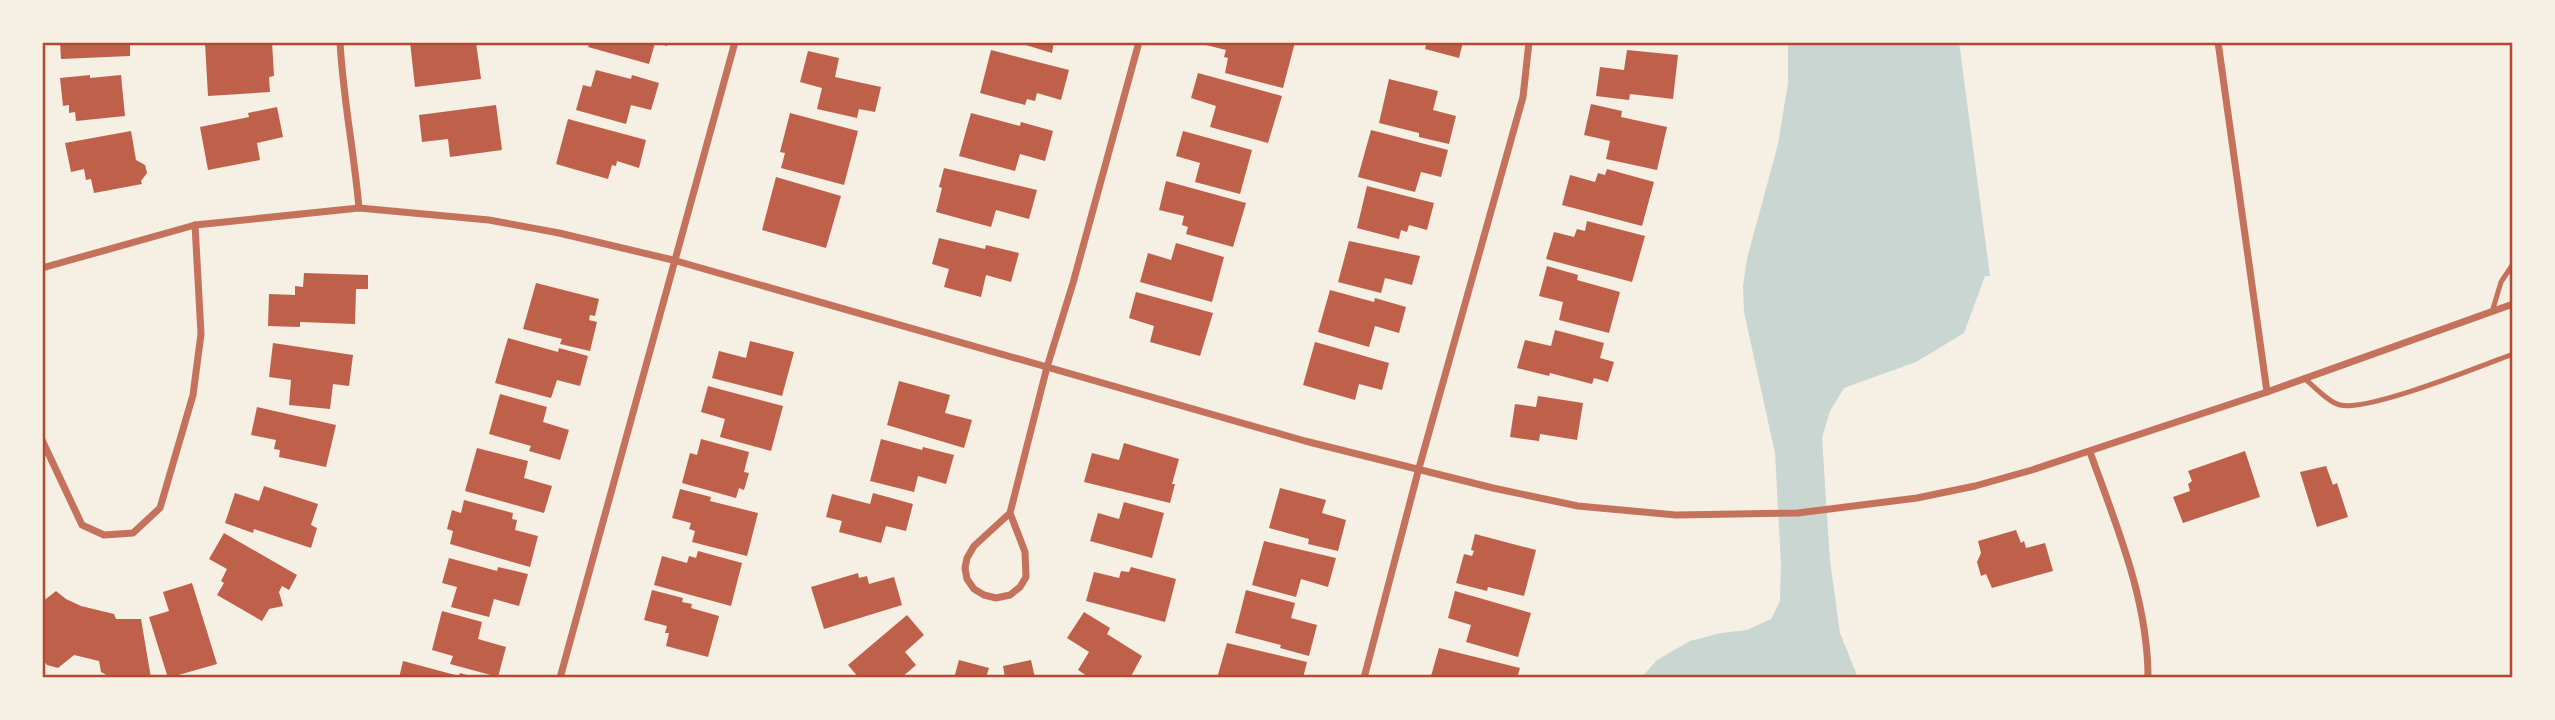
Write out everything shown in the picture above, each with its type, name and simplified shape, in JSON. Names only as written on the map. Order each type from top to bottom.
[{"type":"street","points":[[340,42],[342,88],[359,208]]},
{"type":"street","points":[[560,678],[735,42]]},
{"type":"street","points":[[1010,513],[1025,552],[1026,577],[1020,587],[1010,595],[996,598],[974,589],[967,579],[967,558],[974,546],[1010,513],[1046,367],[1073,283],[1139,42]]},
{"type":"street","points":[[1364,678],[1419,468],[1523,97],[1529,42]]},
{"type":"street","points":[[2218,42],[2267,392]]},
{"type":"street","points":[[42,268],[195,225],[359,208],[489,220],[673,260],[1306,441],[1493,488],[1578,506],[1676,515],[1798,513],[1878,504],[1975,486],[2090,452],[2513,304]]},
{"type":"street","points":[[42,440],[82,525],[104,535],[133,533],[160,508],[193,395],[201,334],[195,225]]},
{"type":"street","points":[[2090,452],[2126,554],[2142,609],[2148,678]]},
{"type":"lane","points":[[2492,312],[2501,282],[2513,264]]},
{"type":"lane","points":[[2305,379],[2337,403],[2361,405],[2513,354]]},
{"type":"shaded area","points":[[1788,42],[1959,42],[1990,276],[1985,276],[1964,333],[1916,362],[1844,388],[1830,411],[1822,438],[1830,561],[1840,633],[1858,678],[1641,678],[1657,660],[1690,641],[1747,630],[1771,619],[1780,601],[1781,564],[1775,453],[1744,312],[1743,286],[1747,259],[1778,144],[1788,83]]},
{"type":"building","points":[[60,42],[130,42],[130,56],[61,59]]},
{"type":"building","points":[[272,42],[274,76],[269,77],[270,92],[208,96],[205,43]]},
{"type":"building","points":[[410,42],[476,42],[481,79],[415,87]]},
{"type":"building","points":[[590,42],[668,42],[667,46],[655,43],[649,64],[588,47]]},
{"type":"building","points":[[1016,42],[1054,42],[1052,53]]},
{"type":"building","points":[[1206,42],[1295,42],[1283,88],[1225,73],[1228,58],[1224,57],[1226,50],[1206,45]]},
{"type":"building","points":[[1427,42],[1463,42],[1459,58],[1425,49]]},
{"type":"building","points":[[991,50],[1069,70],[1061,100],[1037,93],[1035,101],[1027,99],[1025,105],[980,93]]},
{"type":"building","points":[[1627,50],[1678,55],[1673,99],[1630,94],[1629,100],[1596,96],[1600,67],[1624,70]]},
{"type":"building","points":[[808,51],[839,58],[835,77],[881,87],[875,112],[859,109],[857,118],[817,109],[822,88],[800,82]]},
{"type":"building","points":[[596,70],[631,79],[632,75],[659,83],[651,110],[631,105],[626,124],[576,110],[583,85],[591,87]]},
{"type":"building","points":[[1198,73],[1282,96],[1268,143],[1210,127],[1216,106],[1191,98]]},
{"type":"building","points":[[90,75],[90,78],[121,75],[125,116],[76,121],[75,112],[69,113],[69,105],[63,106],[60,78]]},
{"type":"building","points":[[1389,79],[1438,91],[1433,110],[1456,116],[1449,144],[1379,123]]},
{"type":"building","points":[[1591,104],[1622,111],[1621,117],[1667,127],[1657,170],[1606,159],[1610,141],[1584,135]]},
{"type":"building","points":[[496,105],[502,150],[450,157],[448,139],[422,142],[419,115]]},
{"type":"building","points":[[277,107],[283,137],[257,143],[260,160],[208,170],[200,127],[249,117],[248,113]]},
{"type":"building","points":[[790,113],[858,131],[844,185],[781,168],[785,153],[780,152]]},
{"type":"building","points":[[971,113],[1020,126],[1021,122],[1053,131],[1045,161],[1020,154],[1015,171],[959,156]]},
{"type":"building","points":[[568,119],[646,140],[639,168],[617,161],[616,166],[612,165],[608,179],[556,164]]},
{"type":"building","points":[[1371,130],[1448,150],[1441,177],[1421,172],[1415,192],[1358,177]]},
{"type":"building","points":[[131,131],[136,160],[145,165],[147,173],[141,181],[142,184],[94,193],[91,179],[86,180],[84,169],[71,172],[65,143]]},
{"type":"building","points":[[1183,131],[1252,150],[1240,194],[1195,182],[1200,163],[1176,156]]},
{"type":"building","points":[[944,168],[1037,190],[1029,219],[996,210],[991,227],[936,212]]},
{"type":"building","points":[[1607,169],[1654,182],[1642,226],[1562,205],[1570,175],[1595,182],[1598,173],[1605,175]]},
{"type":"building","points":[[776,177],[841,196],[826,248],[762,230]]},
{"type":"building","points":[[1166,181],[1246,203],[1233,247],[1186,234],[1188,227],[1182,225],[1184,216],[1159,210]]},
{"type":"building","points":[[1367,186],[1434,203],[1427,230],[1409,225],[1407,232],[1401,230],[1399,239],[1357,228]]},
{"type":"building","points":[[1587,221],[1645,236],[1632,282],[1546,259],[1554,232],[1574,237],[1577,229],[1585,231]]},
{"type":"building","points":[[939,238],[985,249],[986,245],[1019,253],[1011,282],[986,275],[981,297],[944,287],[949,269],[932,264]]},
{"type":"building","points":[[1349,241],[1420,256],[1412,285],[1385,278],[1381,293],[1338,282]]},
{"type":"building","points":[[1176,243],[1224,257],[1212,302],[1140,282],[1148,253],[1171,260]]},
{"type":"building","points":[[1547,266],[1578,275],[1577,280],[1620,292],[1609,333],[1559,320],[1563,302],[1539,296]]},
{"type":"building","points":[[304,273],[368,275],[368,289],[356,289],[355,324],[300,322],[300,327],[268,326],[269,294],[295,295],[295,286],[303,287]]},
{"type":"building","points":[[536,283],[599,299],[595,316],[590,315],[589,320],[597,322],[590,351],[560,344],[562,339],[523,329]]},
{"type":"building","points":[[1330,290],[1374,302],[1375,298],[1406,307],[1399,333],[1375,326],[1369,347],[1318,332]]},
{"type":"building","points":[[1136,292],[1213,313],[1200,356],[1150,342],[1154,326],[1129,318]]},
{"type":"building","points":[[1555,330],[1604,343],[1600,358],[1614,362],[1608,382],[1594,378],[1592,384],[1517,368],[1525,340],[1551,346]]},
{"type":"building","points":[[508,338],[558,352],[559,348],[588,356],[580,386],[557,380],[551,398],[495,383]]},
{"type":"building","points":[[750,341],[794,352],[782,396],[712,378],[719,351],[746,358]]},
{"type":"building","points":[[1315,342],[1389,363],[1382,390],[1359,384],[1355,400],[1303,385]]},
{"type":"building","points":[[273,343],[353,355],[349,386],[333,384],[330,409],[289,405],[291,380],[269,377]]},
{"type":"building","points":[[899,381],[950,395],[945,413],[972,420],[964,448],[887,425]]},
{"type":"building","points":[[708,386],[783,406],[771,451],[720,437],[725,419],[701,412]]},
{"type":"building","points":[[500,394],[547,407],[543,422],[569,430],[560,460],[529,451],[531,446],[489,434]]},
{"type":"building","points":[[1538,396],[1583,403],[1577,440],[1540,434],[1539,441],[1510,437],[1515,404],[1536,407]]},
{"type":"building","points":[[257,407],[336,425],[326,467],[279,457],[280,450],[274,449],[276,440],[251,435]]},
{"type":"building","points":[[701,439],[749,452],[744,472],[749,473],[744,490],[739,488],[736,498],[682,483],[690,453],[697,455]]},
{"type":"building","points":[[881,439],[954,455],[946,484],[918,476],[914,492],[870,481]]},
{"type":"building","points":[[1124,443],[1179,459],[1170,503],[1084,482],[1092,453],[1119,460]]},
{"type":"building","points":[[477,448],[528,461],[524,478],[552,486],[544,513],[465,491]]},
{"type":"building","points":[[2245,451],[2260,497],[2183,523],[2173,497],[2190,491],[2188,484],[2192,481],[2188,471]]},
{"type":"building","points":[[2326,466],[2333,485],[2337,483],[2348,517],[2317,527],[2300,472]]},
{"type":"building","points":[[264,486],[318,504],[311,525],[317,528],[311,548],[254,529],[253,533],[225,523],[235,493],[259,501]]},
{"type":"building","points":[[1280,488],[1326,500],[1322,513],[1346,520],[1338,551],[1308,544],[1309,539],[1269,528]]},
{"type":"building","points":[[680,489],[711,497],[710,501],[758,513],[747,556],[692,542],[695,531],[689,529],[691,523],[672,518]]},
{"type":"building","points":[[873,493],[913,504],[906,531],[886,526],[881,543],[839,532],[842,521],[826,517],[832,494],[870,504]]},
{"type":"building","points":[[464,500],[513,513],[512,519],[517,520],[515,530],[538,536],[530,567],[450,544],[453,531],[447,529],[452,510],[461,513]]},
{"type":"building","points":[[1124,502],[1164,513],[1152,558],[1090,541],[1098,513],[1119,519]]},
{"type":"building","points":[[2016,530],[2026,548],[2045,543],[2053,571],[1992,588],[1986,574],[1981,576],[1977,562],[1981,553],[1978,541]]},
{"type":"building","points":[[224,533],[297,575],[289,590],[282,586],[279,592],[283,606],[269,609],[262,621],[217,595],[224,583],[221,581],[227,569],[209,559]]},
{"type":"building","points":[[1475,534],[1536,550],[1524,596],[1456,583],[1464,554],[1472,556],[1474,551],[1471,550]]},
{"type":"building","points":[[1264,541],[1336,558],[1328,587],[1301,579],[1296,597],[1252,585]]},
{"type":"building","points":[[698,551],[742,563],[731,606],[654,585],[662,556],[687,563],[689,556],[696,558]]},
{"type":"building","points":[[449,558],[497,571],[498,567],[528,574],[519,606],[494,599],[489,617],[451,607],[457,587],[442,583]]},
{"type":"building","points":[[1131,567],[1176,579],[1165,622],[1086,601],[1094,572],[1119,578],[1121,571],[1129,572]]},
{"type":"building","points":[[858,573],[859,578],[867,576],[869,584],[894,577],[902,605],[824,629],[811,587]]},
{"type":"building","points":[[192,583],[217,664],[168,678],[149,617],[169,611],[163,592]]},
{"type":"building","points":[[652,590],[683,598],[682,602],[692,604],[691,608],[719,616],[708,657],[666,646],[669,633],[665,633],[667,626],[644,620]]},
{"type":"building","points":[[1246,590],[1295,603],[1291,618],[1317,625],[1309,656],[1280,648],[1281,645],[1235,633]]},
{"type":"building","points":[[56,591],[81,606],[114,614],[116,619],[141,619],[151,678],[112,678],[101,672],[99,661],[74,655],[58,668],[47,665],[42,659],[42,602]]},
{"type":"building","points":[[1455,591],[1531,613],[1518,657],[1466,642],[1471,625],[1448,618]]},
{"type":"building","points":[[442,611],[482,622],[478,639],[506,647],[498,677],[450,664],[453,656],[432,650]]},
{"type":"building","points":[[1084,612],[1110,628],[1107,634],[1142,656],[1130,678],[1090,678],[1078,670],[1089,652],[1067,638]]},
{"type":"building","points":[[907,615],[924,635],[905,652],[916,665],[901,678],[859,678],[848,665]]},
{"type":"building","points":[[1227,643],[1307,662],[1303,678],[1217,678]]},
{"type":"building","points":[[1439,648],[1520,668],[1517,678],[1431,676]]},
{"type":"building","points":[[959,660],[989,668],[986,678],[954,678]]},
{"type":"building","points":[[1031,660],[1035,678],[1005,678],[1003,666]]},
{"type":"building","points":[[403,661],[459,676],[460,673],[477,678],[399,678]]}]
